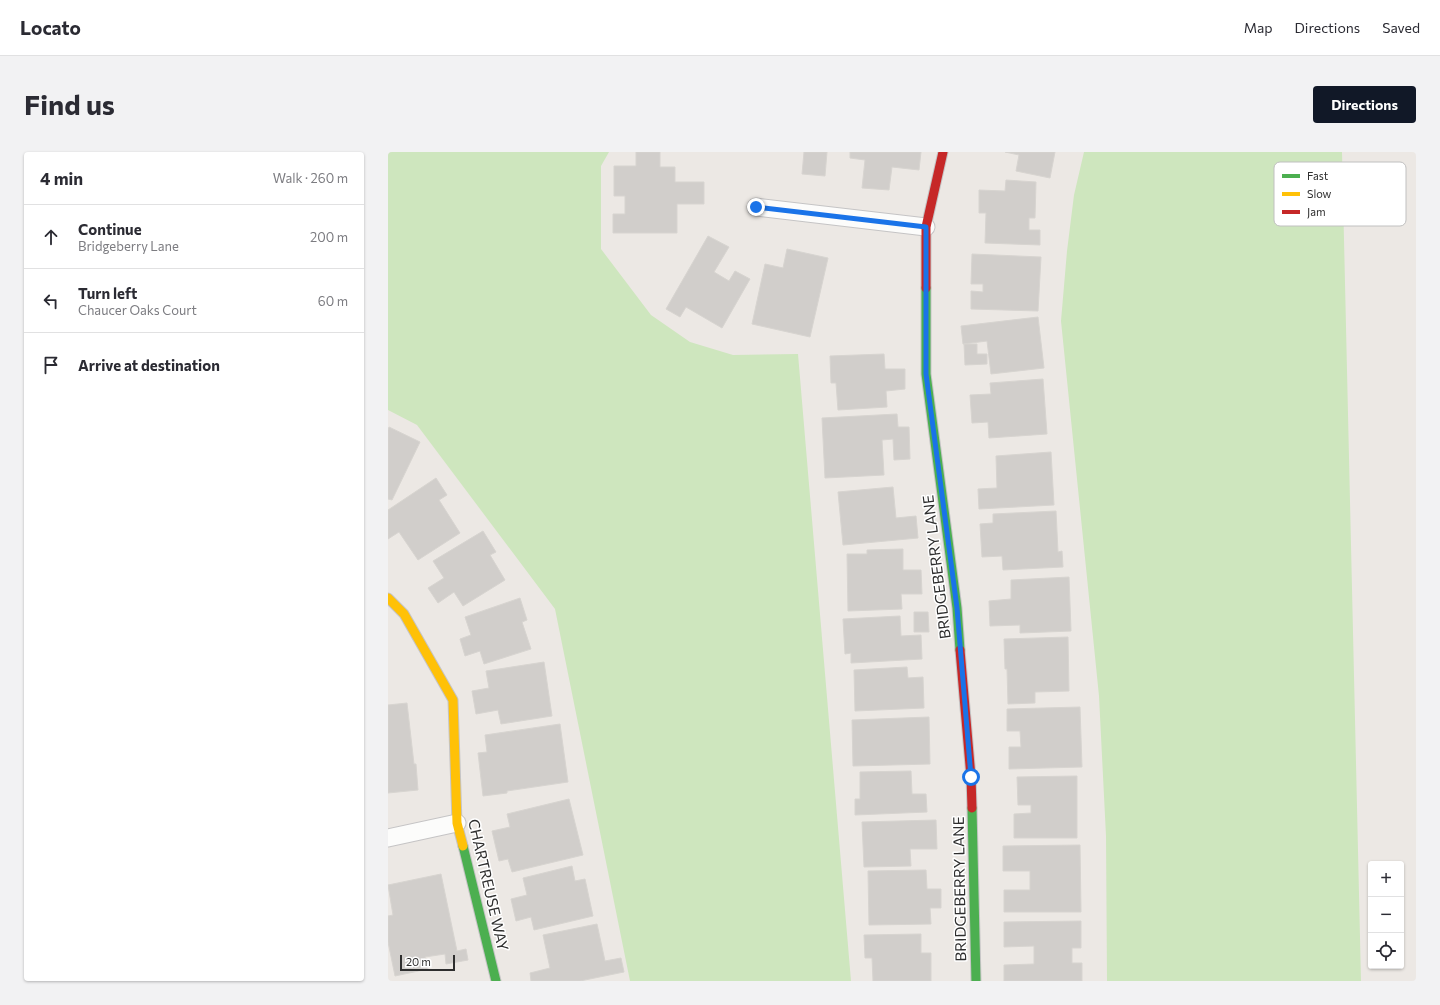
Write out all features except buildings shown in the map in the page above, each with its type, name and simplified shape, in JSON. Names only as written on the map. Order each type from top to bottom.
[{"type":"street","name":"BRIDGEBERRY LANE","points":[[943,152],[926,227],[926,374],[957,608],[971,777],[976,981]]},
{"type":"street","points":[[756,207],[926,227]]},
{"type":"street","name":"CHARTREUSE WAY","points":[[388,598],[404,614],[453,700],[457,823],[496,981]]},
{"type":"street","points":[[388,838],[457,823]]},
{"type":"green space","points":[[388,152],[609,152],[601,166],[601,249],[651,315],[690,342],[733,355],[798,354],[851,981],[630,981],[555,609],[417,425],[388,410]]},
{"type":"green space","points":[[1084,152],[1342,152],[1342,162],[1274,162],[1274,226],[1344,226],[1361,981],[1107,981],[1106,836],[1099,696],[1061,321],[1067,251],[1074,195]]},
{"type":"traffic: fast","points":[[926,288],[926,374],[957,608],[960,650]]},
{"type":"traffic: fast","points":[[972,808],[976,981]]},
{"type":"traffic: fast","points":[[463,846],[496,981]]},
{"type":"traffic: slow","points":[[388,598],[404,614],[453,700],[457,823],[463,846]]},
{"type":"traffic: jam","points":[[926,288],[926,227],[943,152]]},
{"type":"traffic: jam","points":[[960,650],[971,777],[972,808]]},
{"type":"route","points":[[756,207],[926,227],[926,374],[957,608],[971,777]]}]
